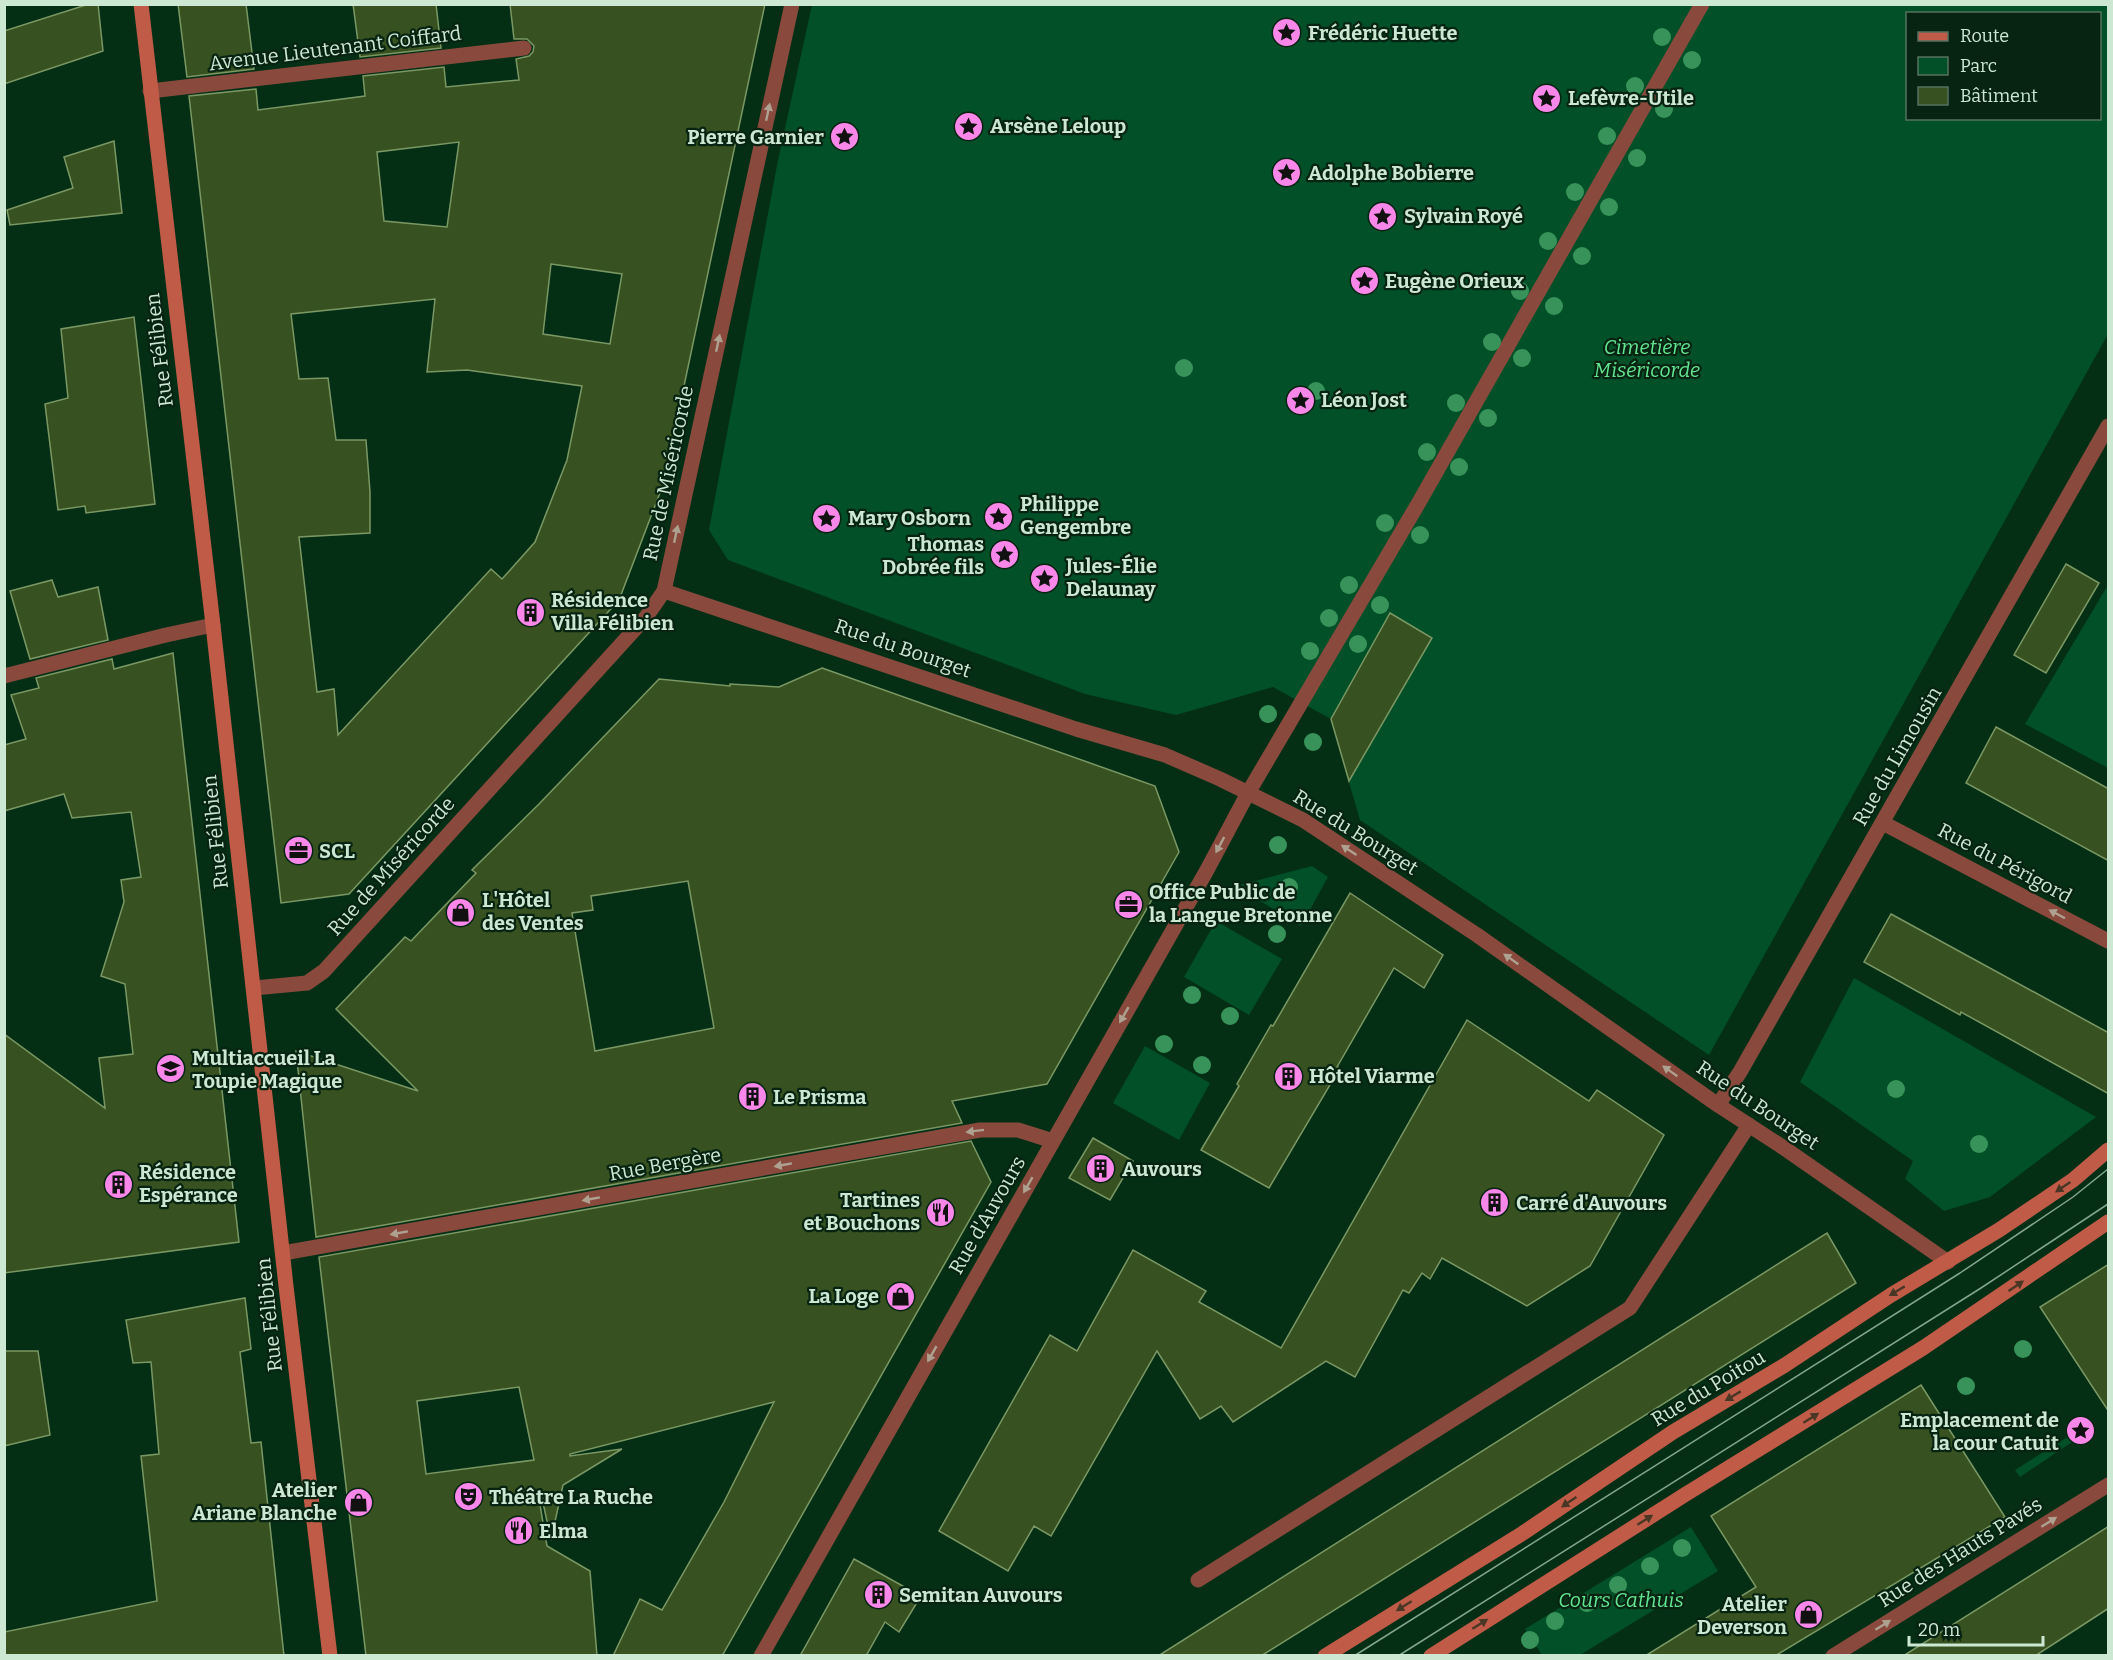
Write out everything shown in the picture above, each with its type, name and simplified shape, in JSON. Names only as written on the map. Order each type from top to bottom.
[{"type":"street","name":"Rue Félibien","points":[[141,4],[330,1656]]},
{"type":"street","name":"Rue de Miséricorde","points":[[254,988],[307,983],[324,971],[646,617],[664,591],[792,4]]},
{"type":"street","name":"Rue d'Auvours","points":[[761,1656],[1248,793],[1419,504],[1702,4]]},
{"type":"street","name":"Avenue Lieutenant Coiffard","points":[[150,91],[524,48]]},
{"type":"street","name":"Rue du Limousin","points":[[1718,1105],[1883,823],[2109,426]]},
{"type":"street","name":"Rue du Bourget","points":[[664,591],[1077,729],[1165,755],[1303,820],[1477,935],[1718,1105],[1948,1262]]},
{"type":"street","points":[[4,676],[213,625]]},
{"type":"street","name":"Rue du Périgord","points":[[1883,823],[2109,941]]},
{"type":"street","points":[[1198,1580],[1630,1308],[1749,1125]]},
{"type":"street","name":"Rue Bergère","points":[[283,1253],[980,1130],[1018,1130],[1053,1141]]},
{"type":"street","name":"Rue du Poitou","points":[[1325,1656],[1523,1533],[1673,1432],[1785,1365],[1891,1295],[1948,1262],[2073,1180],[2109,1150]]},
{"type":"street","points":[[1431,1656],[1686,1494],[1923,1348],[2109,1222]]},
{"type":"street","name":"Rue des Hauts Pavés","points":[[1833,1656],[2109,1485]]},
{"type":"green space","name":"Cimetière Miséricorde","points":[[812,5],[2108,5],[2108,334],[1709,1055],[1360,820],[1345,769],[1357,766],[1431,638],[1390,613],[1331,719],[1273,687],[1176,715],[1085,694],[728,560],[709,530],[778,160]]},
{"type":"green space","points":[[2108,585],[2108,768],[2025,724]]},
{"type":"green space","points":[[1312,866],[1328,877],[1301,926],[1236,886]]},
{"type":"green space","points":[[1216,921],[1282,959],[1249,1015],[1184,977]]},
{"type":"green space","points":[[1854,978],[2096,1117],[1990,1197],[1944,1211],[1905,1179],[1913,1161],[1800,1082]]},
{"type":"green space","points":[[1145,1046],[1210,1083],[1179,1140],[1113,1103]]},
{"type":"green space","points":[[2074,1433],[2078,1438],[2020,1477],[2015,1470]]},
{"type":"green space","name":"Cours Cathuis","points":[[1691,1527],[1718,1571],[1580,1655],[1542,1655],[1525,1629]]},
{"type":"building","points":[[89,4],[98,4],[103,51],[4,84],[4,31]]},
{"type":"building","points":[[178,4],[246,4],[254,69],[187,77]]},
{"type":"building","points":[[353,4],[436,4],[441,48],[360,57]]},
{"type":"building","points":[[510,4],[765,4],[663,485],[619,600],[349,894],[281,903],[189,96],[256,89],[258,110],[365,96],[363,76],[444,67],[446,87],[519,80],[516,59],[529,56],[534,46],[527,39],[514,39]],"holes":[[[459,142],[447,227],[384,221],[377,152]],[[551,264],[622,274],[610,344],[543,334]],[[435,299],[427,372],[467,370],[582,386],[567,460],[535,542],[502,579],[491,569],[338,735],[334,689],[317,692],[299,537],[370,533],[366,440],[336,440],[328,378],[299,379],[291,314]]]},
{"type":"building","points":[[114,141],[122,213],[10,225],[7,210],[73,188],[64,157]]},
{"type":"building","points":[[134,317],[155,504],[86,513],[85,506],[58,510],[45,404],[68,398],[61,329]]},
{"type":"building","points":[[2066,564],[2099,583],[2046,673],[2014,655]]},
{"type":"building","points":[[52,580],[58,597],[98,587],[108,640],[30,659],[10,591]]},
{"type":"building","points":[[1390,613],[1432,638],[1349,781],[1331,719]]},
{"type":"building","name":"Résidence Espérance","points":[[173,653],[239,1242],[4,1273],[4,1034],[105,1108],[99,1058],[133,1054],[125,984],[101,976],[124,902],[121,880],[141,877],[131,812],[72,818],[64,794],[4,811],[4,745],[26,739],[11,695],[39,688],[36,678],[112,659],[114,669]]},
{"type":"building","points":[[822,668],[1155,786],[1179,852],[1047,1084],[952,1101],[962,1123],[316,1237],[296,1051],[418,1091],[336,1009],[405,937],[411,941],[476,873],[472,870],[659,679],[730,686],[730,684],[779,687]],"holes":[[[688,881],[714,1028],[595,1051],[572,913],[593,910],[591,896]]]},
{"type":"building","points":[[1996,727],[2109,789],[2109,861],[1966,783]]},
{"type":"building","name":"Hôtel Viarme","points":[[1350,893],[1443,955],[1424,988],[1394,968],[1337,1067],[1340,1068],[1269,1188],[1201,1150],[1239,1086],[1237,1084],[1271,1025],[1273,1026]]},
{"type":"building","points":[[1891,914],[2109,1033],[2109,1094],[1961,1012],[1960,1015],[1864,962]]},
{"type":"building","points":[[1467,1020],[1589,1101],[1597,1090],[1664,1135],[1590,1266],[1527,1306],[1442,1258],[1430,1279],[1422,1273],[1409,1293],[1403,1290],[1355,1377],[1326,1361],[1233,1422],[1221,1406],[1200,1419],[1157,1351],[1051,1536],[1034,1526],[1008,1571],[939,1531],[1050,1335],[1077,1351],[1133,1250],[1206,1291],[1199,1302],[1281,1348]]},
{"type":"building","name":"Auvours","points":[[1093,1138],[1133,1161],[1110,1200],[1069,1178]]},
{"type":"building","points":[[971,1141],[991,1182],[722,1656],[613,1656],[640,1599],[662,1610],[724,1502],[774,1402],[570,1454],[570,1456],[622,1449],[563,1485],[551,1540],[542,1498],[539,1499],[547,1546],[590,1571],[597,1656],[366,1656],[319,1257]],"holes":[[[519,1387],[534,1460],[426,1474],[417,1401]]]},
{"type":"building","points":[[1827,1233],[1856,1283],[1261,1656],[1158,1656]]},
{"type":"building","points":[[2109,1264],[2109,1412],[2040,1307]]},
{"type":"building","points":[[245,1298],[251,1349],[240,1352],[251,1443],[261,1442],[284,1656],[4,1656],[4,1632],[157,1601],[141,1456],[159,1454],[151,1362],[133,1363],[126,1320]]},
{"type":"building","points":[[4,1351],[38,1351],[50,1435],[4,1446]]},
{"type":"building","points":[[1921,1385],[2005,1517],[1775,1656],[1645,1656],[1756,1587],[1711,1516]]},
{"type":"building","points":[[2109,1526],[2109,1608],[2035,1656],[1903,1656]]},
{"type":"building","points":[[854,1559],[921,1596],[899,1632],[885,1622],[866,1656],[800,1656]]},
{"type":"tram line","points":[[1354,1656],[1960,1273],[2073,1197],[2108,1169]]},
{"type":"tram line","points":[[1398,1656],[1981,1288],[2108,1204]]},
{"type":"place","name":"Frédéric Huette","points":[[1287,33]]},
{"type":"place","name":"Lefèvre-Utile","points":[[1547,98]]},
{"type":"place","name":"Arsène Leloup","points":[[969,126]]},
{"type":"place","name":"Pierre Garnier","points":[[845,137]]},
{"type":"place","name":"Adolphe Bobierre","points":[[1287,173]]},
{"type":"place","name":"Sylvain Royé","points":[[1383,216]]},
{"type":"place","name":"Eugène Orieux","points":[[1364,281]]},
{"type":"place","name":"Léon Jost","points":[[1300,400]]},
{"type":"place","name":"Philippe Gengembre","points":[[999,516]]},
{"type":"place","name":"Mary Osborn","points":[[827,518]]},
{"type":"place","name":"Thomas Dobrée fils","points":[[1005,555]]},
{"type":"place","name":"Jules-Élie Delaunay","points":[[1045,578]]},
{"type":"place","name":"Résidence Villa Félibien","points":[[530,612]]},
{"type":"place","name":"SCL","points":[[298,851]]},
{"type":"place","name":"Office Public de la Langue Bretonne","points":[[1128,904]]},
{"type":"place","name":"L'Hôtel des Ventes","points":[[461,912]]},
{"type":"place","name":"Multiaccueil La Toupie Magique","points":[[171,1069]]},
{"type":"place","name":"Hôtel Viarme","points":[[1288,1076]]},
{"type":"place","name":"Le Prisma","points":[[752,1097]]},
{"type":"place","name":"Auvours","points":[[1101,1169]]},
{"type":"place","name":"Résidence Espérance","points":[[118,1184]]},
{"type":"place","name":"Carré d'Auvours","points":[[1495,1203]]},
{"type":"place","name":"Tartines et Bouchons","points":[[941,1212]]},
{"type":"place","name":"La Loge","points":[[900,1296]]},
{"type":"place","name":"Emplacement de la cour Catuit","points":[[2080,1431]]},
{"type":"place","name":"Théâtre La Ruche","points":[[468,1497]]},
{"type":"place","name":"Atelier Ariane Blanche","points":[[358,1502]]},
{"type":"place","name":"Elma","points":[[518,1531]]},
{"type":"place","name":"Semitan Auvours","points":[[878,1595]]},
{"type":"place","name":"Atelier Deverson","points":[[1808,1615]]}]
